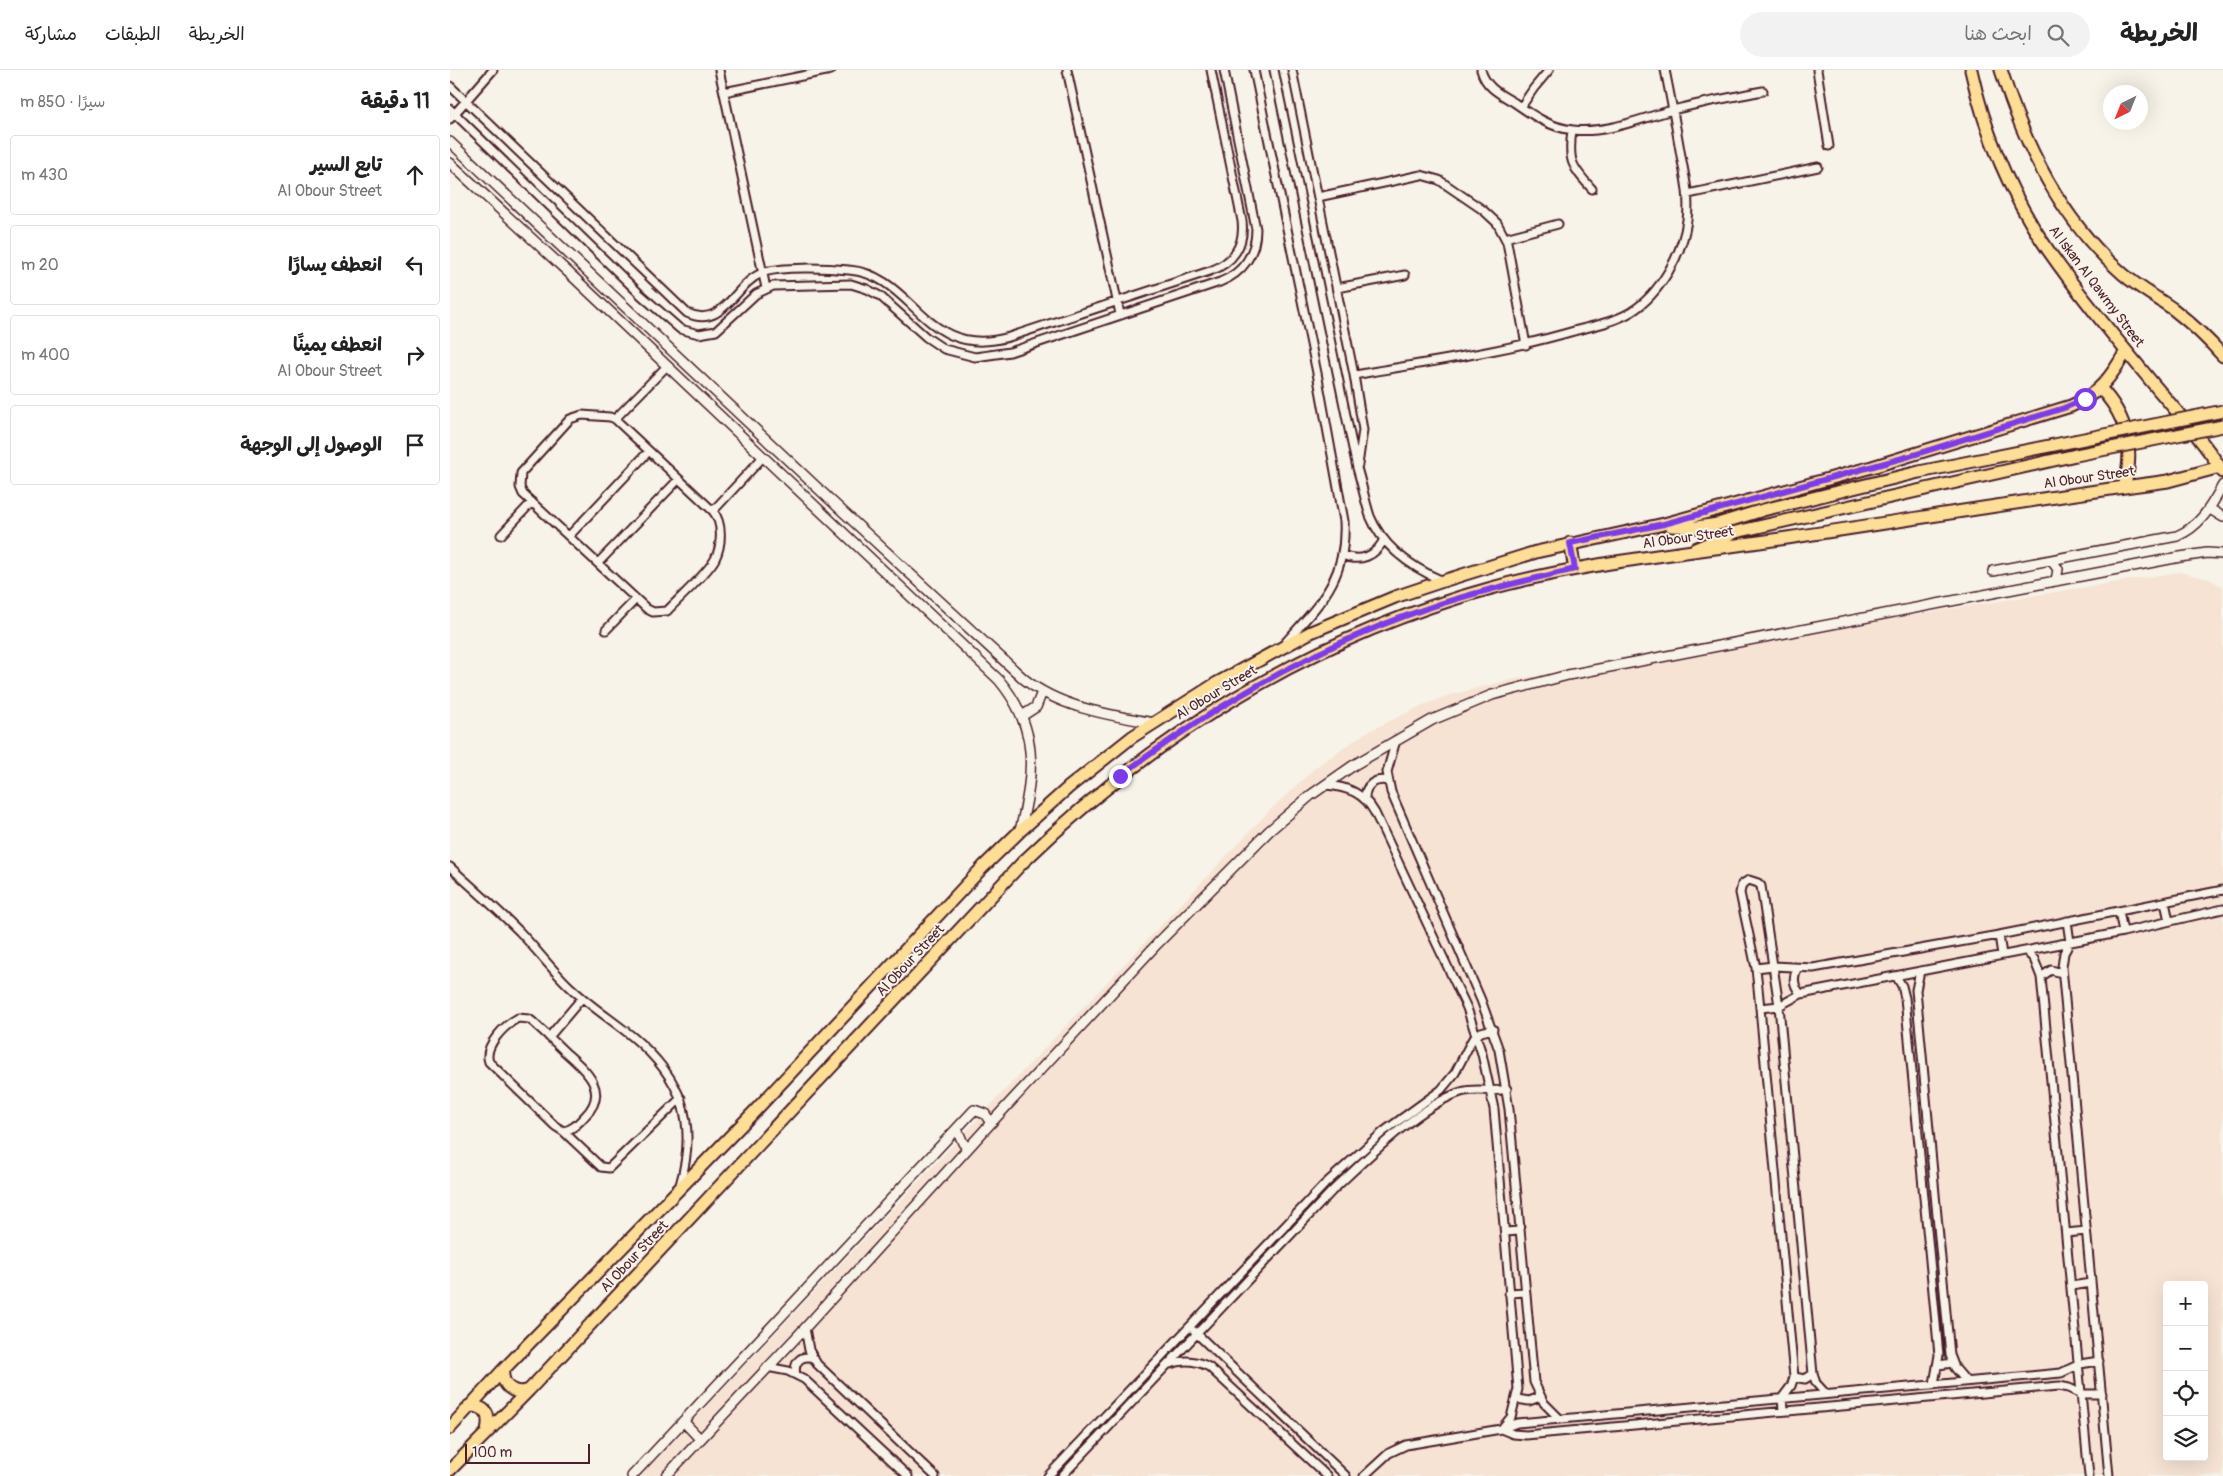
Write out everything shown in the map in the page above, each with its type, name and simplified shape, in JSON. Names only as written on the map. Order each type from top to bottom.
[{"type":"main road","name":"Al Iskan Al Qawmy Street","points":[[1971,70],[1989,134],[2022,207],[2048,250],[2126,351],[2184,419],[2221,470]]},
{"type":"main road","name":"Al Iskan Al Qawmy Street","points":[[2000,70],[2027,143],[2055,193],[2079,227],[2122,274],[2187,321],[2223,356]]},
{"type":"main road","name":"Al Obour Street","points":[[450,1428],[469,1406],[754,1112],[983,867],[1020,831],[1100,762],[1154,723],[1217,683],[1280,648],[1356,612],[1443,581],[1570,543],[1664,524],[1910,456],[2064,408],[2082,401],[2100,388],[2112,376],[2126,351]]},
{"type":"main road","points":[[2100,388],[2114,405],[2127,434],[2130,456],[2124,487]]},
{"type":"main road","points":[[1664,524],[1697,527],[1718,524],[1763,510],[1919,472],[2223,412]]},
{"type":"main road","points":[[1686,553],[1736,532],[2076,455],[2223,426]]},
{"type":"main road","name":"Al Obour Street","points":[[450,1470],[530,1390],[1022,863],[1114,781],[1201,718],[1257,684],[1309,657],[1367,631],[1425,609],[1488,589],[1575,569],[2168,481],[2221,470]]},
{"type":"main road","points":[[1570,543],[1575,569]]},
{"type":"main road","points":[[504,1370],[503,1379],[508,1387],[520,1392],[530,1390]]},
{"type":"main road","points":[[469,1406],[479,1408],[490,1418],[487,1432]]},
{"type":"street","points":[[493,70],[466,102],[452,114],[641,295],[680,329],[699,334],[716,331],[756,294],[766,288],[781,284],[851,284],[866,288],[886,301],[934,344],[954,353],[975,357],[1010,352],[1220,282],[1232,276],[1243,267],[1251,255],[1256,236],[1224,70]]},
{"type":"street","points":[[719,70],[766,288]]},
{"type":"street","points":[[724,92],[831,70]]},
{"type":"street","points":[[1067,70],[1120,314]]},
{"type":"street","points":[[451,90],[466,102],[687,313],[701,317],[715,314],[750,280],[762,273],[776,270],[840,269],[865,272],[890,284],[914,309],[936,327],[963,338],[983,341],[1009,337],[1210,271],[1229,261],[1238,249],[1242,235],[1242,221],[1211,70]]},
{"type":"street","points":[[1254,70],[1330,440],[1344,521],[1343,555],[1335,579],[1328,592],[1280,648]]},
{"type":"street","points":[[1274,70],[1357,468],[1370,515],[1384,539],[1408,562],[1443,581]]},
{"type":"street","points":[[1292,70],[1337,288],[1363,430],[1357,468]]},
{"type":"street","points":[[1481,70],[1483,78],[1490,88],[1521,108],[1552,125],[1585,131],[1619,125],[1673,110],[1763,91]]},
{"type":"street","points":[[1521,108],[1549,70]]},
{"type":"street","points":[[1354,375],[1526,345],[1616,319],[1631,312],[1643,302],[1667,273],[1677,256],[1686,228],[1688,194],[1665,70]]},
{"type":"street","points":[[1817,70],[1830,146]]},
{"type":"street","points":[[1572,130],[1569,154],[1571,163],[1592,189]]},
{"type":"street","points":[[450,142],[846,515],[1024,679],[1042,692],[1094,711],[1154,723]]},
{"type":"street","points":[[450,163],[992,673],[1011,695],[1022,716],[1031,747],[1032,769],[1020,831]]},
{"type":"street","points":[[1688,194],[1818,167]]},
{"type":"street","points":[[1318,197],[1410,176],[1427,176],[1439,180],[1483,210],[1496,223],[1505,238],[1511,256],[1526,345]]},
{"type":"street","points":[[1234,181],[1246,178]]},
{"type":"street","points":[[1505,238],[1558,224]]},
{"type":"street","points":[[1337,288],[1404,275]]},
{"type":"street","points":[[616,419],[667,366]]},
{"type":"street","points":[[582,414],[616,419],[649,451],[713,511],[718,519],[720,529],[716,556],[711,564],[667,611],[653,612],[636,599],[532,502],[520,487],[522,473],[566,423],[582,414]]},
{"type":"street","points":[[569,536],[649,451]]},
{"type":"street","points":[[713,511],[763,458]]},
{"type":"street","points":[[598,563],[679,478]]},
{"type":"street","points":[[1993,571],[2172,538],[2194,526],[2210,509],[2223,485]]},
{"type":"street","points":[[501,535],[532,502]]},
{"type":"street","points":[[2210,509],[2223,516]]},
{"type":"street","points":[[1343,555],[1352,558],[1367,557],[1379,548],[1384,539]]},
{"type":"street","points":[[666,1476],[805,1328],[990,1123],[1157,944],[1249,850],[1289,813],[1326,784],[1396,740],[1452,711],[1492,695],[1534,683],[2189,555],[2223,554]]},
{"type":"street","points":[[2051,560],[2058,569],[2056,581]]},
{"type":"street","points":[[606,630],[636,599]]},
{"type":"street","points":[[1022,716],[1036,707],[1042,692]]},
{"type":"street","points":[[1396,740],[1388,762],[1388,781],[1493,1029],[1506,1089],[1534,1382],[1540,1397],[1558,1418]]},
{"type":"street","points":[[1365,798],[1366,790],[1373,782],[1380,780],[1388,781]]},
{"type":"street","points":[[1326,784],[1346,787],[1365,798],[1375,813],[1467,1008],[1477,1035],[1490,1090],[1500,1168],[1518,1389],[1511,1417],[1501,1429]]},
{"type":"street","points":[[450,867],[518,930],[562,979],[582,998],[632,1036],[658,1061],[675,1084],[681,1098],[687,1140],[679,1190]]},
{"type":"street","points":[[1782,1410],[1782,1398],[1791,1386],[1794,1377],[1756,968],[1740,893],[1742,884],[1749,880],[1754,880],[1761,886],[1779,1006],[1813,1374],[1816,1383],[1826,1394]]},
{"type":"street","points":[[1756,968],[1773,966],[1797,969],[1813,968],[1999,935],[2223,890]]},
{"type":"street","points":[[2165,902],[2169,921]]},
{"type":"street","points":[[1760,1008],[1779,1006],[1801,994],[2123,932],[2223,909]]},
{"type":"street","points":[[2119,911],[2123,932]]},
{"type":"street","points":[[2067,921],[2070,942],[2064,953],[2062,973],[2109,1476]]},
{"type":"street","points":[[1999,935],[2002,955]]},
{"type":"street","points":[[2026,951],[2034,959],[2041,978],[2080,1364],[2089,1476]]},
{"type":"street","points":[[1797,969],[1794,974],[1794,985],[1801,994]]},
{"type":"street","points":[[2041,978],[2050,970],[2062,973]]},
{"type":"street","points":[[1920,971],[1916,990],[1950,1355],[1953,1363],[1966,1381]]},
{"type":"street","points":[[1896,976],[1904,992],[1919,1148],[1938,1365],[1934,1384]]},
{"type":"street","points":[[1904,992],[1910,988],[1916,990]]},
{"type":"street","points":[[549,1036],[582,998]]},
{"type":"street","points":[[564,1131],[572,1129],[591,1110],[596,1098],[595,1085],[584,1070],[549,1036],[529,1019],[518,1018],[491,1044],[487,1058],[489,1062],[555,1126],[564,1131],[601,1167],[608,1168],[681,1098]]},
{"type":"street","points":[[1048,1476],[1286,1225],[1383,1132],[1435,1095],[1449,1081],[1459,1067],[1469,1045],[1477,1035],[1493,1029]]},
{"type":"street","points":[[1449,1081],[1455,1094]]},
{"type":"street","points":[[1062,1476],[1292,1232],[1374,1152],[1420,1114],[1455,1094],[1472,1089],[1506,1089]]},
{"type":"street","points":[[632,1476],[974,1110],[985,1114],[990,1123]]},
{"type":"street","points":[[957,1129],[963,1143],[968,1148]]},
{"type":"street","points":[[1919,1148],[1931,1147]]},
{"type":"street","points":[[1500,1168],[1514,1167]]},
{"type":"street","points":[[1286,1225],[1292,1232]]},
{"type":"street","points":[[2066,1233],[2086,1230]]},
{"type":"street","points":[[1505,1232],[1520,1231]]},
{"type":"street","points":[[2071,1286],[2091,1283]]},
{"type":"street","points":[[1509,1293],[1525,1292]]},
{"type":"street","points":[[1190,1327],[1346,1476]]},
{"type":"street","points":[[805,1328],[806,1340],[814,1358],[825,1373],[935,1476]]},
{"type":"street","points":[[796,1375],[795,1367],[798,1360],[804,1357],[814,1358]]},
{"type":"street","points":[[1168,1365],[1176,1362],[1193,1361],[1209,1367],[1327,1476]]},
{"type":"street","points":[[1364,1476],[1389,1453],[1406,1445],[1501,1429],[1517,1422],[2062,1373],[2080,1364],[2099,1361]]},
{"type":"street","points":[[1938,1365],[1953,1363]]},
{"type":"street","points":[[767,1367],[796,1375],[812,1386],[908,1476]]},
{"type":"street","points":[[2059,1386],[2063,1380],[2062,1373]]},
{"type":"street","points":[[1794,1377],[1801,1380],[1813,1374]]},
{"type":"street","points":[[1501,1429],[1513,1434],[1526,1435],[2059,1386],[2070,1388],[2082,1394],[2102,1394]]},
{"type":"street","points":[[1517,1399],[1529,1401],[1540,1397]]},
{"type":"street","points":[[683,1421],[700,1438]]},
{"type":"shaded area","points":[[2179,572],[2209,579],[2223,587],[2223,1476],[640,1476],[1270,810],[1315,768],[1365,733],[1421,706],[1450,695],[1510,680]]},
{"type":"route","points":[[1120,776],[1201,718],[1250,688],[1309,657],[1367,631],[1425,609],[1488,589],[1575,569],[1570,543],[1664,524],[1910,456],[2064,408],[2085,399]]}]
